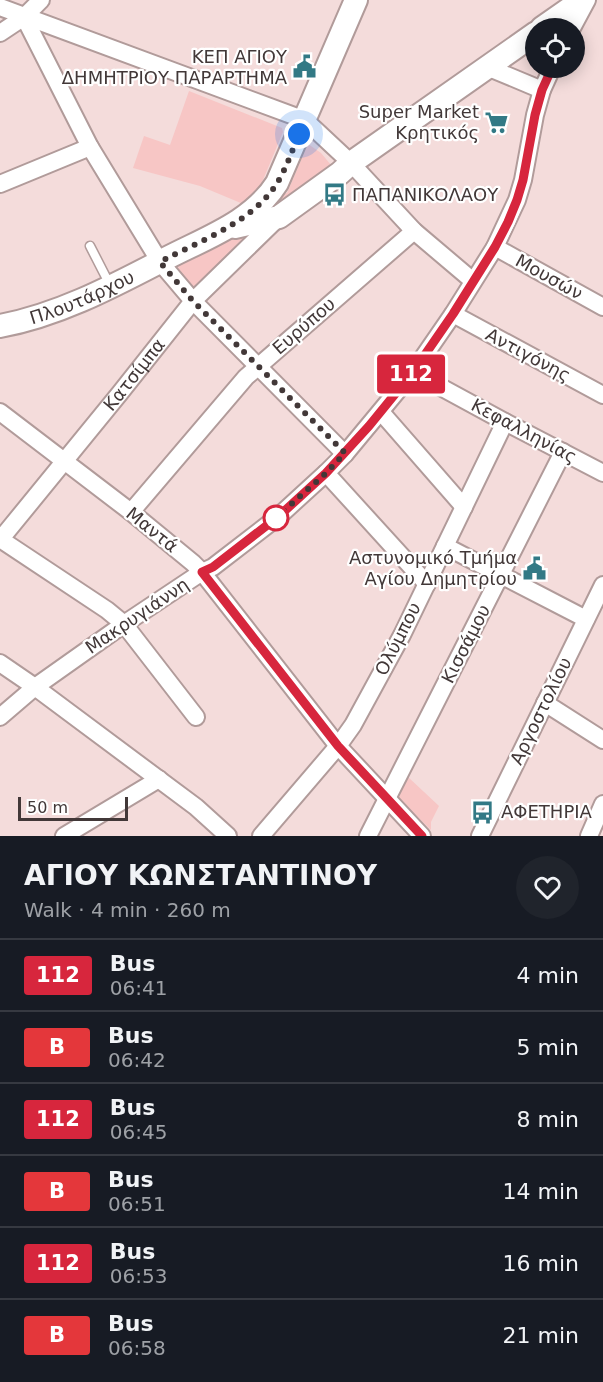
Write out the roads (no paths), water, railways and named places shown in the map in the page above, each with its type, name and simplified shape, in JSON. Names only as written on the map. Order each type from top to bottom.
[{"type":"street","points":[[0,33],[24,17],[40,0]]},
{"type":"street","points":[[556,18],[582,0]]},
{"type":"street","points":[[577,18],[587,0]]},
{"type":"street","points":[[225,229],[256,208],[277,183],[305,120],[350,2]]},
{"type":"street","points":[[0,8],[305,120],[351,163],[414,231],[473,281]]},
{"type":"street","points":[[24,17],[90,147],[160,262],[193,301],[345,453]]},
{"type":"street","name":"Κατσίμπα","points":[[0,540],[193,301],[279,217],[351,163],[525,41]]},
{"type":"street","points":[[487,67],[542,90]]},
{"type":"street","name":"Μακρυγιάννη","points":[[0,717],[35,687],[124,624],[213,567],[279,516],[326,473],[381,412],[413,372],[453,314],[508,222],[520,190],[535,115],[547,78]]},
{"type":"street","points":[[0,184],[90,147]]},
{"type":"street","name":"Κατσίμπα","points":[[225,229],[279,217]]},
{"type":"street","name":"Πλουτάρχου","points":[[0,326],[47,314],[87,298],[225,229]]},
{"type":"street","name":"Ευρύπου","points":[[131,513],[246,377],[414,231]]},
{"type":"street","name":"Μουσών","points":[[495,247],[601,301]]},
{"type":"street","name":"Αντιγόνης","points":[[453,314],[603,395]]},
{"type":"street","name":"Κεφαλληνίας","points":[[413,372],[603,473]]},
{"type":"street","name":"Μαντά","points":[[0,412],[131,513],[202,572],[338,746],[422,836]]},
{"type":"street","points":[[381,412],[464,507]]},
{"type":"street","name":"Ολύμπου","points":[[261,836],[338,746],[353,725],[402,634],[505,422]]},
{"type":"street","name":"Κισσάμου","points":[[368,836],[563,452]]},
{"type":"street","points":[[326,473],[426,584]]},
{"type":"street","points":[[0,540],[107,610],[124,624],[196,717]]},
{"type":"street","points":[[445,546],[586,619]]},
{"type":"street","name":"Αργοστολίου","points":[[480,836],[603,585]]},
{"type":"street","points":[[0,663],[196,807],[228,836]]},
{"type":"street","points":[[545,703],[603,740]]},
{"type":"street","points":[[64,836],[159,779]]},
{"type":"street","points":[[589,836],[603,804]]},
{"type":"lane","points":[[90,246],[111,286]]},
{"type":"place","name":"ΚΕΠ ΑΓΙΟΥ ΔΗΜΗΤΡΙΟΥ ΠΑΡΑΡΤΗΜΑ","points":[[305,67]]},
{"type":"place","name":"Super Market Κρητικός","points":[[497,122]]},
{"type":"place","name":"ΠΑΠΑΝΙΚΟΛΑΟΥ","points":[[334,195]]},
{"type":"place","name":"Αστυνομικό Τμήμα Αγίου Δημητρίου","points":[[535,568]]},
{"type":"place","name":"ΑΦΕΤΗΡΙΑ","points":[[483,812]]}]
